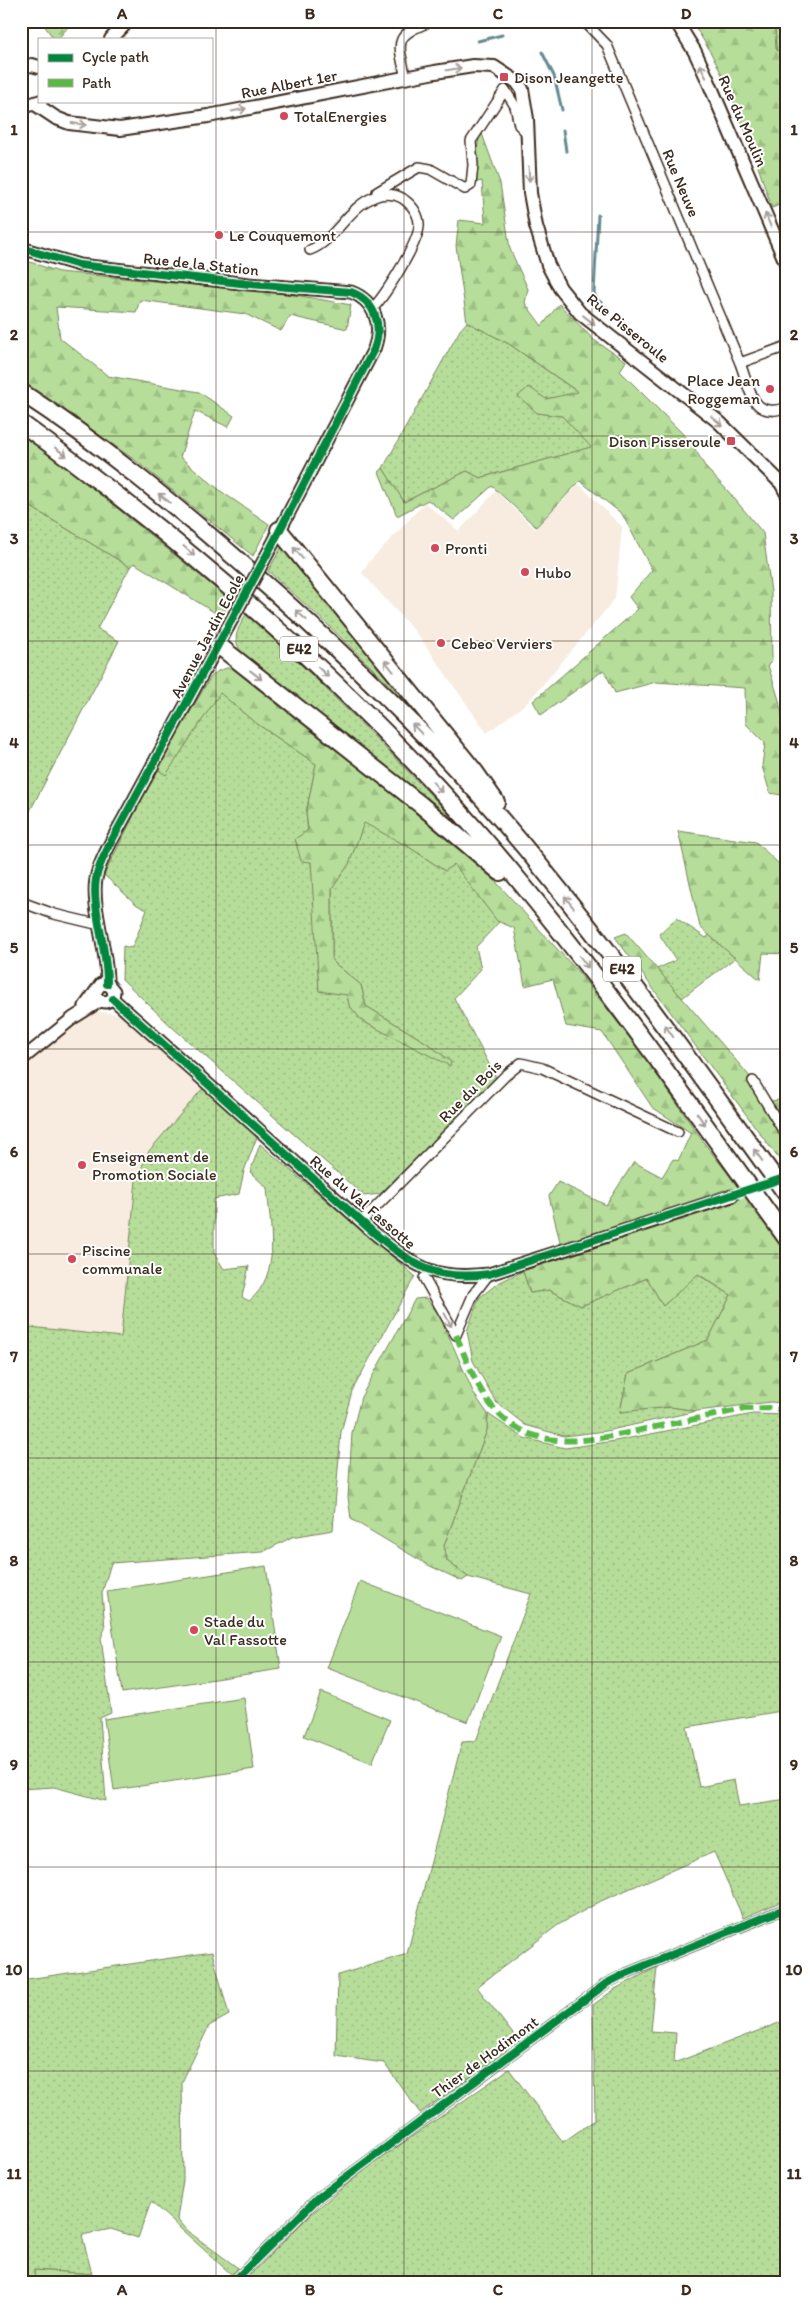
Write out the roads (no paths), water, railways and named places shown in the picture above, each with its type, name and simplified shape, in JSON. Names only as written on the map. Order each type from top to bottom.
[{"type":"highway","name":"E42","points":[[21,392],[115,459],[196,523],[313,625],[455,769],[543,869],[658,1016],[787,1195]]},
{"type":"highway","name":"E42","points":[[21,423],[100,480],[179,543],[295,645],[366,713],[434,784],[484,839],[566,938],[638,1033],[787,1239]]},
{"type":"highway","points":[[279,530],[475,772],[543,869]]},
{"type":"highway","points":[[218,645],[421,805],[496,868],[542,911]]},
{"type":"main road","points":[[112,38],[128,21]]},
{"type":"main road","name":"Rue du Moulin","points":[[676,21],[695,52],[707,78],[787,265]]},
{"type":"main road","name":"Rue Pisseroule","points":[[406,78],[473,66],[494,67],[512,77],[522,89],[528,134],[530,193],[536,226],[548,265],[560,288],[580,313],[719,422],[781,483],[787,494]]},
{"type":"main road","name":"Rue Albert 1er","points":[[38,103],[56,118],[69,123],[120,129],[208,116],[406,78]]},
{"type":"main road","points":[[21,102],[38,103]]},
{"type":"street","points":[[406,78],[400,49],[401,39],[405,33],[432,21]]},
{"type":"street","name":"Rue Neuve","points":[[584,21],[607,44],[740,363]]},
{"type":"street","points":[[376,196],[378,192],[419,167],[430,169],[465,189],[471,185],[473,165],[471,141],[505,90],[515,106],[519,126],[528,134]]},
{"type":"street","points":[[310,250],[322,246],[361,205],[376,196],[391,194],[406,201],[418,216],[419,228],[407,255],[382,299],[372,309]]},
{"type":"street","name":"Rue de la Station","points":[[21,248],[79,265],[249,284],[351,292],[362,296],[372,309]]},
{"type":"street","name":"Avenue Jardin Ecole","points":[[107,984],[107,966],[95,890],[99,867],[270,549],[374,349],[378,332],[372,309]]},
{"type":"street","points":[[787,346],[740,363],[760,409],[774,412],[787,407]]},
{"type":"street","points":[[21,902],[54,914],[100,925]]},
{"type":"street","points":[[21,1060],[97,998],[99,986],[107,984],[113,989],[112,999],[106,1002],[97,998]]},
{"type":"street","name":"Rue du Val Fassotte","points":[[112,999],[362,1221],[411,1262],[428,1271],[461,1276],[489,1274],[732,1196]]},
{"type":"street","name":"Rue du Bois","points":[[362,1221],[505,1076],[521,1063],[542,1068],[678,1132]]},
{"type":"street","points":[[753,1081],[787,1137]]},
{"type":"street","points":[[424,1278],[456,1335],[473,1295],[489,1274]]},
{"type":"street","name":"Thier de Hodimont","points":[[233,2282],[318,2198],[607,1983],[627,1973],[787,1908]]},
{"type":"waterway","points":[[478,41],[502,35]]},
{"type":"waterway","points":[[542,52],[554,76],[562,110]]},
{"type":"waterway","points":[[563,130],[566,151]]},
{"type":"waterway","points":[[598,215],[594,293],[597,299],[608,309]]},
{"type":"tunnel","points":[[732,1196],[787,1177]]},
{"type":"place","name":"Dison Jeangette","points":[[504,77]]},
{"type":"place","name":"TotalEnergies","points":[[284,116]]},
{"type":"place","name":"Le Couquemont","points":[[219,235]]},
{"type":"place","name":"Place Jean Roggeman","points":[[770,389]]},
{"type":"place","name":"Dison Pisseroule","points":[[731,441]]},
{"type":"place","name":"Pronti","points":[[435,548]]},
{"type":"place","name":"Hubo","points":[[525,572]]},
{"type":"place","name":"Cebeo Verviers","points":[[441,643]]},
{"type":"place","name":"Enseignement de Promotion Sociale","points":[[82,1165]]},
{"type":"place","name":"Piscine communale","points":[[72,1259]]},
{"type":"place","name":"Stade du Val Fassotte","points":[[194,1630]]}]
